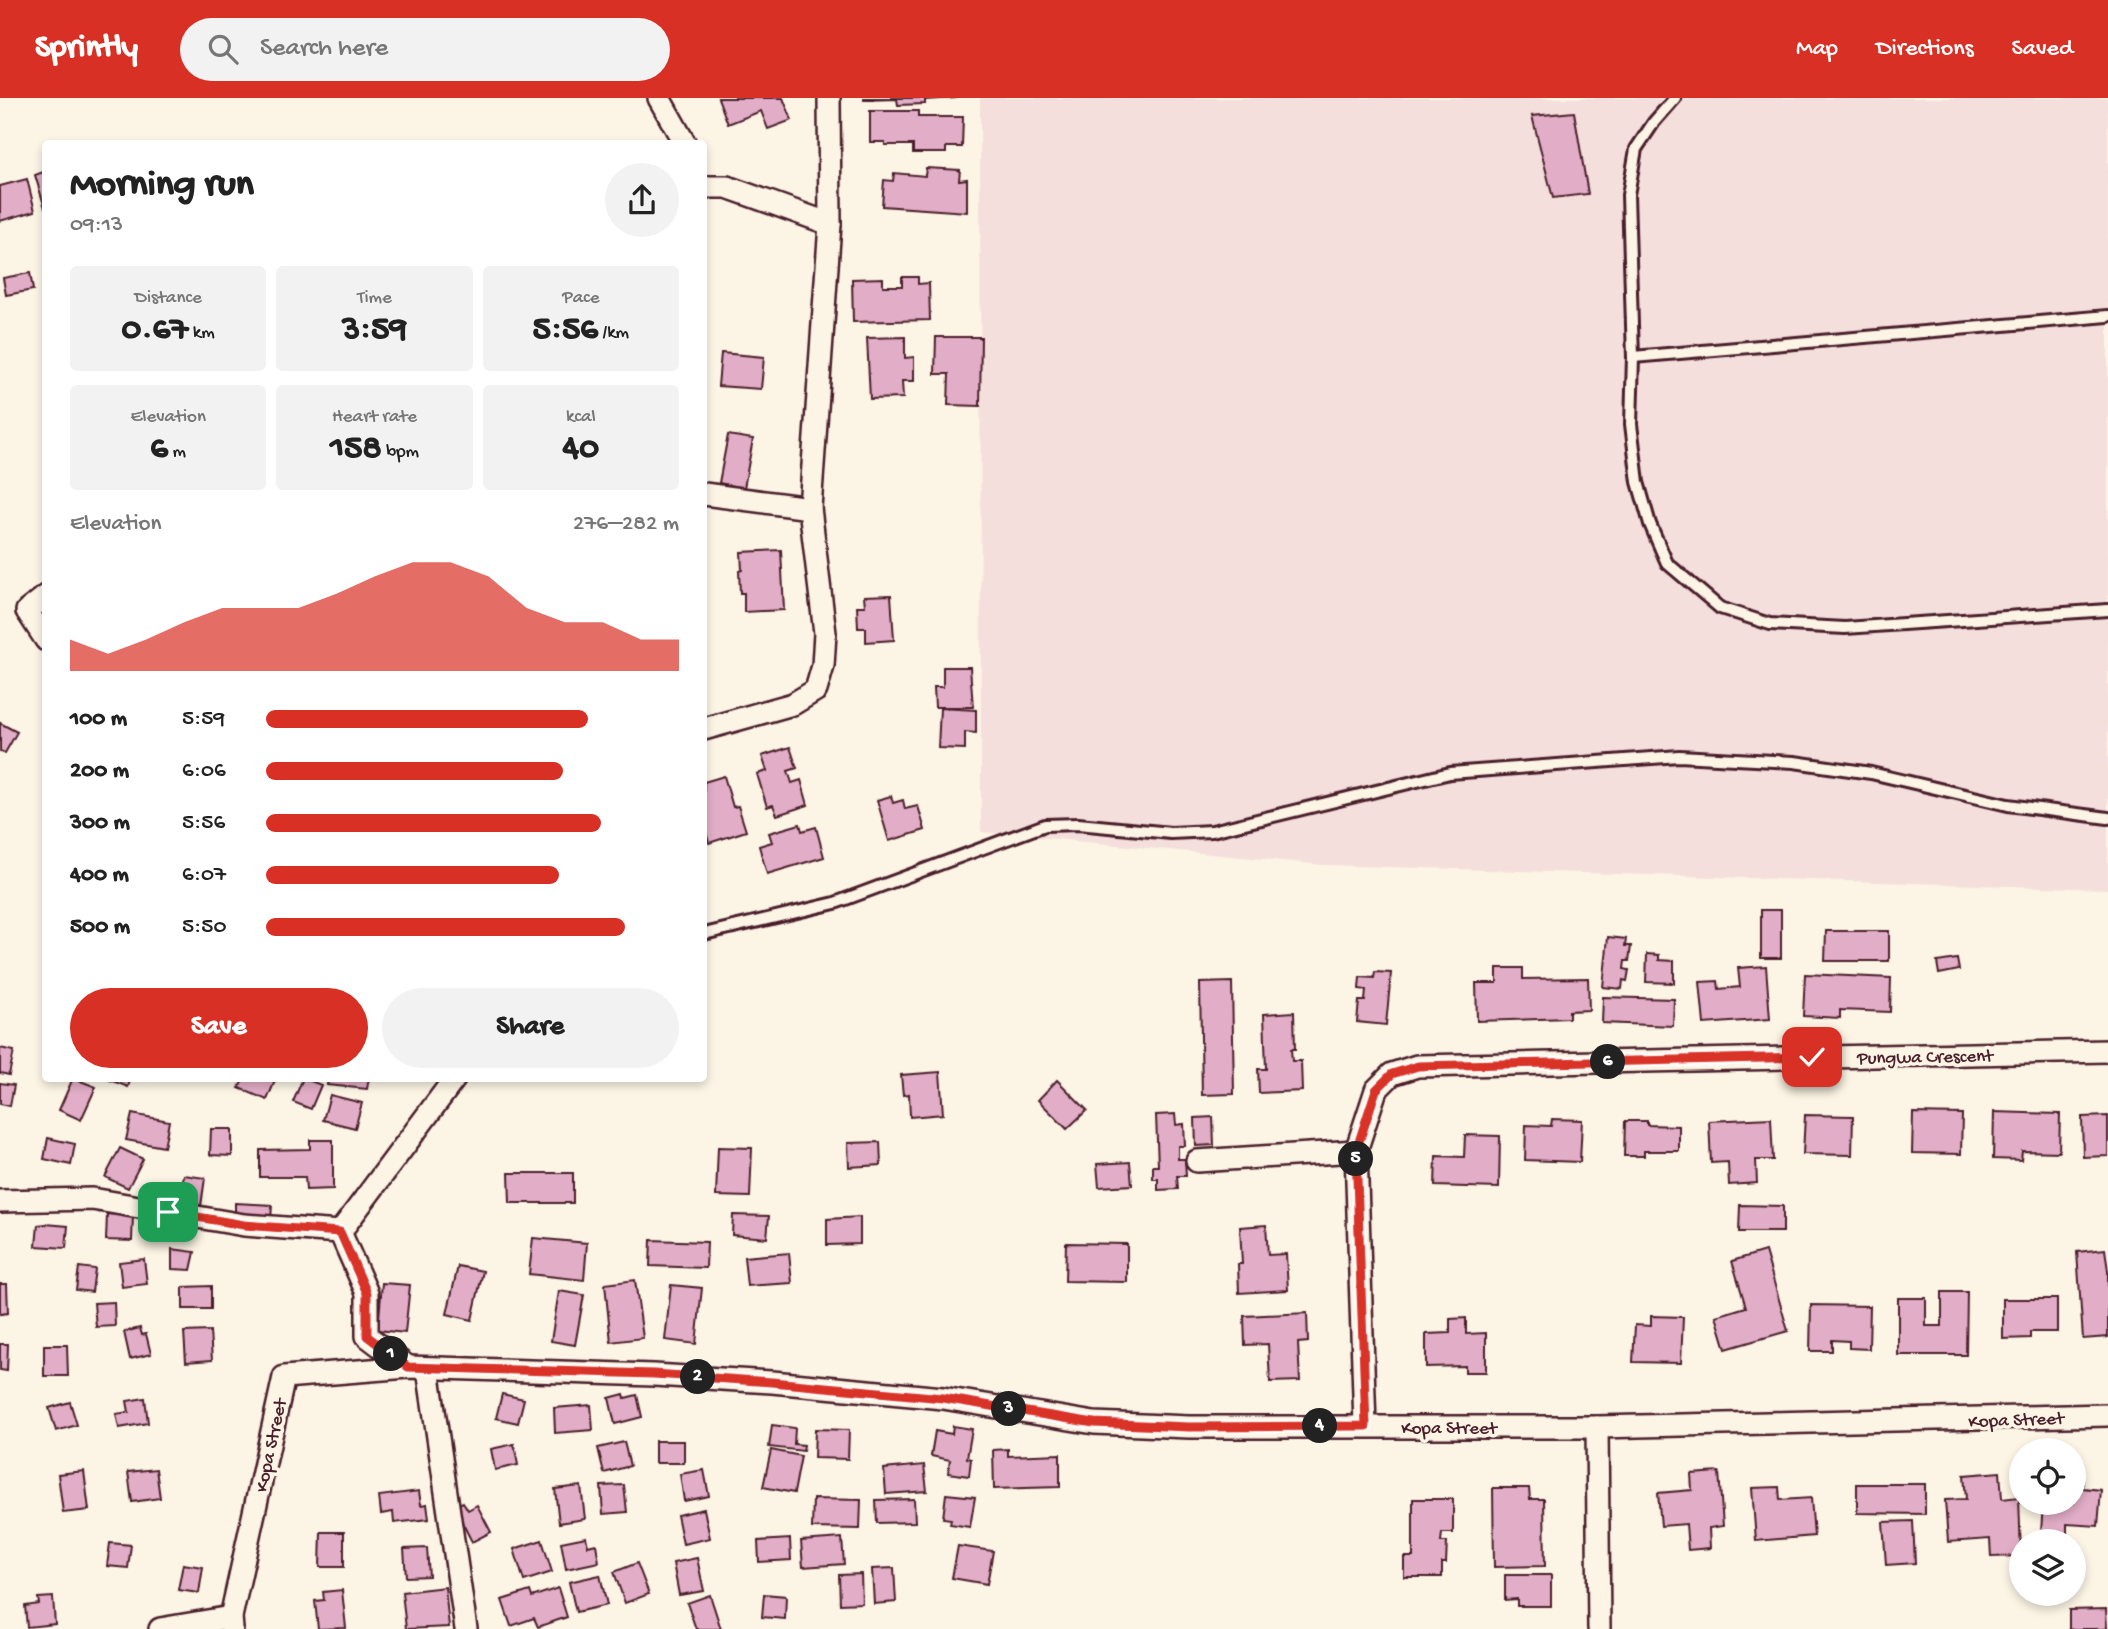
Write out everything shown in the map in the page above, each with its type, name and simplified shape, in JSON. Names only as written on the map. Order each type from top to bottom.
[{"type":"street","points":[[659,98],[683,140]]},
{"type":"street","points":[[707,728],[793,704],[816,690],[822,666],[825,633],[810,508],[830,224],[829,98]]},
{"type":"street","points":[[707,183],[727,187],[830,224]]},
{"type":"street","points":[[707,494],[810,508]]},
{"type":"street","points":[[42,599],[27,611],[42,634]]},
{"type":"street","name":"Pungwa Crescent","points":[[1366,1426],[1356,1151],[1376,1090],[1392,1074],[1418,1066],[2108,1051]]},
{"type":"street","points":[[340,1232],[452,1082]]},
{"type":"street","points":[[1197,1161],[1356,1151]]},
{"type":"street","points":[[0,1201],[92,1199],[244,1225],[340,1232]]},
{"type":"street","points":[[340,1232],[367,1293],[367,1336],[418,1368],[466,1629]]},
{"type":"street","name":"Kopa Street","points":[[232,1623],[284,1377],[418,1368],[654,1374],[943,1398],[1094,1423],[1189,1427],[1597,1427],[2108,1415]]},
{"type":"street","points":[[1597,1427],[1599,1629]]},
{"type":"street","points":[[160,1629],[232,1623]]},
{"type":"lane","points":[[1675,98],[1654,122],[1636,149],[1628,195],[1633,357],[1632,435],[1638,482],[1650,524],[1667,563],[1720,608],[1770,624],[1845,628],[2108,610]]},
{"type":"lane","points":[[1633,357],[2108,316]]},
{"type":"lane","points":[[707,933],[835,903],[1045,825],[1078,824],[1171,833],[1212,831],[1450,773],[1577,762],[1679,756],[1794,762],[1871,773],[2008,805],[2108,818]]},
{"type":"shaded area","points":[[980,98],[2108,98],[2108,889],[1323,865],[981,832]]},
{"type":"building","points":[[718,98],[783,98],[792,120],[768,129],[761,111],[728,124]]},
{"type":"building","points":[[864,98],[957,98],[925,100],[925,104],[898,105],[897,99]]},
{"type":"building","points":[[870,111],[918,111],[918,117],[963,117],[962,147],[946,147],[946,153],[913,153],[913,145],[870,142]]},
{"type":"building","points":[[1574,112],[1588,194],[1553,198],[1532,116]]},
{"type":"building","points":[[926,168],[960,170],[959,180],[967,179],[967,212],[882,206],[884,180],[893,181],[894,173],[925,176]]},
{"type":"building","points":[[42,172],[42,198],[35,175]]},
{"type":"building","points":[[27,179],[35,211],[0,221],[0,186]]},
{"type":"building","points":[[30,273],[33,290],[6,295],[3,278]]},
{"type":"building","points":[[902,277],[918,277],[918,284],[929,283],[930,320],[853,322],[852,279],[883,278],[883,286],[902,286]]},
{"type":"building","points":[[905,337],[905,358],[914,357],[914,381],[902,381],[903,398],[870,399],[867,338]]},
{"type":"building","points":[[936,337],[981,337],[980,406],[948,405],[949,374],[935,374]]},
{"type":"building","points":[[721,353],[764,357],[761,389],[718,386]]},
{"type":"building","points":[[728,435],[753,439],[744,488],[719,483]]},
{"type":"building","points":[[781,550],[784,610],[744,612],[744,593],[740,593],[741,552]]},
{"type":"building","points":[[891,595],[894,640],[866,642],[866,628],[858,628],[857,606],[865,606],[864,596]]},
{"type":"building","points":[[943,667],[970,667],[973,707],[935,707],[934,687],[943,687]]},
{"type":"building","points":[[940,708],[976,710],[976,733],[965,732],[965,749],[938,748]]},
{"type":"building","points":[[0,723],[17,732],[5,753],[0,751]]},
{"type":"building","points":[[790,747],[797,768],[788,771],[792,783],[801,780],[808,805],[777,815],[773,805],[767,807],[757,774],[767,771],[762,756]]},
{"type":"building","points":[[724,776],[733,807],[738,806],[746,831],[709,843],[707,781]]},
{"type":"building","points":[[891,796],[893,803],[903,800],[905,809],[918,806],[925,830],[889,841],[877,800]]},
{"type":"building","points":[[800,824],[802,831],[816,827],[824,857],[767,874],[759,846],[772,842],[769,833]]},
{"type":"building","points":[[1761,910],[1781,910],[1781,958],[1761,958]]},
{"type":"building","points":[[1826,931],[1889,931],[1889,961],[1825,961]]},
{"type":"building","points":[[1608,937],[1626,939],[1625,946],[1631,946],[1629,961],[1625,961],[1624,969],[1629,970],[1627,981],[1623,980],[1622,989],[1603,987]]},
{"type":"building","points":[[1647,954],[1659,955],[1659,960],[1674,961],[1674,983],[1646,982]]},
{"type":"building","points":[[1957,959],[1959,970],[1939,974],[1937,962]]},
{"type":"building","points":[[1766,966],[1770,1019],[1704,1024],[1700,982],[1718,981],[1719,989],[1740,987],[1738,968]]},
{"type":"building","points":[[1497,968],[1523,968],[1523,979],[1588,978],[1589,1010],[1569,1011],[1569,1018],[1477,1021],[1476,983],[1497,983]]},
{"type":"building","points":[[1375,972],[1391,973],[1386,1025],[1357,1022],[1359,1001],[1365,1001],[1366,990],[1359,989],[1360,977],[1374,978]]},
{"type":"building","points":[[1805,974],[1891,978],[1890,1012],[1840,1010],[1840,1018],[1803,1016]]},
{"type":"building","points":[[1232,982],[1234,1094],[1202,1095],[1200,983]]},
{"type":"building","points":[[1603,997],[1674,999],[1673,1026],[1602,1023]]},
{"type":"building","points":[[1294,1012],[1295,1049],[1291,1049],[1292,1061],[1301,1061],[1302,1091],[1259,1093],[1258,1069],[1266,1069],[1264,1014]]},
{"type":"building","points":[[0,1048],[14,1051],[9,1075],[0,1073]]},
{"type":"building","points":[[940,1072],[943,1114],[910,1117],[909,1094],[903,1095],[901,1075]]},
{"type":"building","points":[[1057,1080],[1087,1110],[1067,1129],[1038,1100]]},
{"type":"building","points":[[71,1082],[83,1082],[96,1087],[81,1120],[59,1110]]},
{"type":"building","points":[[115,1082],[130,1082],[128,1087]]},
{"type":"building","points":[[242,1082],[275,1082],[267,1100],[239,1088]]},
{"type":"building","points":[[301,1082],[321,1085],[311,1109],[293,1102]]},
{"type":"building","points":[[327,1082],[368,1082],[367,1089],[327,1085]]},
{"type":"building","points":[[0,1083],[14,1085],[10,1106],[0,1104]]},
{"type":"building","points":[[330,1095],[362,1103],[355,1128],[323,1120]]},
{"type":"building","points":[[1994,1112],[2060,1114],[2059,1152],[2022,1151],[2021,1160],[1993,1159]]},
{"type":"building","points":[[1913,1113],[1962,1114],[1961,1154],[1912,1153]]},
{"type":"building","points":[[132,1114],[169,1121],[164,1147],[126,1140]]},
{"type":"building","points":[[1175,1114],[1176,1125],[1184,1124],[1185,1146],[1178,1146],[1178,1159],[1185,1159],[1186,1176],[1177,1176],[1178,1189],[1158,1190],[1158,1179],[1153,1179],[1153,1166],[1158,1166],[1156,1115]]},
{"type":"building","points":[[1805,1115],[1853,1116],[1852,1155],[1803,1154]]},
{"type":"building","points":[[2108,1116],[2108,1156],[2083,1157],[2082,1117]]},
{"type":"building","points":[[1213,1117],[1214,1145],[1196,1146],[1195,1118]]},
{"type":"building","points":[[1771,1118],[1773,1160],[1756,1160],[1757,1183],[1729,1185],[1728,1162],[1711,1163],[1709,1121]]},
{"type":"building","points":[[1552,1119],[1582,1120],[1580,1162],[1525,1160],[1526,1125],[1551,1126]]},
{"type":"building","points":[[1625,1121],[1679,1126],[1679,1151],[1644,1151],[1644,1156],[1624,1156]]},
{"type":"building","points":[[211,1129],[232,1129],[232,1156],[210,1155]]},
{"type":"building","points":[[1465,1135],[1500,1136],[1499,1188],[1435,1186],[1436,1156],[1464,1157]]},
{"type":"building","points":[[48,1138],[75,1144],[71,1165],[44,1159]]},
{"type":"building","points":[[310,1140],[333,1140],[333,1189],[306,1190],[305,1177],[260,1177],[260,1150],[310,1149]]},
{"type":"building","points":[[880,1142],[881,1165],[849,1167],[848,1143]]},
{"type":"building","points":[[718,1147],[752,1148],[750,1197],[716,1196]]},
{"type":"building","points":[[120,1148],[143,1159],[128,1188],[105,1177]]},
{"type":"building","points":[[1130,1162],[1132,1185],[1099,1187],[1097,1164]]},
{"type":"building","points":[[509,1173],[573,1173],[573,1203],[510,1203]]},
{"type":"building","points":[[184,1175],[205,1178],[201,1206],[179,1202]]},
{"type":"building","points":[[235,1203],[272,1205],[271,1220],[235,1218]]},
{"type":"building","points":[[1740,1205],[1783,1206],[1783,1232],[1739,1232]]},
{"type":"building","points":[[107,1214],[133,1216],[132,1241],[106,1240]]},
{"type":"building","points":[[733,1215],[769,1216],[767,1238],[732,1235]]},
{"type":"building","points":[[860,1217],[860,1244],[827,1245],[827,1219]]},
{"type":"building","points":[[38,1225],[68,1226],[66,1248],[36,1246]]},
{"type":"building","points":[[1266,1225],[1268,1255],[1286,1254],[1288,1290],[1239,1293],[1238,1264],[1242,1264],[1240,1227]]},
{"type":"building","points":[[533,1238],[587,1243],[584,1280],[529,1274]]},
{"type":"building","points":[[651,1240],[707,1242],[706,1268],[650,1266]]},
{"type":"building","points":[[1066,1243],[1127,1244],[1127,1282],[1065,1281]]},
{"type":"building","points":[[172,1249],[195,1252],[191,1270],[172,1269]]},
{"type":"building","points":[[2105,1249],[2108,1271],[2108,1337],[2083,1339],[2077,1252]]},
{"type":"building","points":[[1765,1251],[1788,1331],[1726,1349],[1716,1316],[1746,1307],[1732,1261]]},
{"type":"building","points":[[789,1253],[792,1283],[747,1286],[744,1257]]},
{"type":"building","points":[[144,1259],[147,1284],[122,1287],[119,1262]]},
{"type":"building","points":[[458,1266],[483,1271],[472,1320],[447,1314]]},
{"type":"building","points":[[79,1267],[95,1269],[92,1292],[76,1290]]},
{"type":"building","points":[[635,1280],[643,1338],[611,1342],[605,1284]]},
{"type":"building","points":[[382,1283],[410,1285],[405,1333],[378,1330]]},
{"type":"building","points":[[0,1284],[7,1284],[8,1313],[0,1314]]},
{"type":"building","points":[[671,1285],[702,1288],[696,1344],[665,1340]]},
{"type":"building","points":[[211,1286],[211,1309],[183,1309],[183,1287]]},
{"type":"building","points":[[559,1291],[584,1295],[575,1345],[551,1341]]},
{"type":"building","points":[[1942,1292],[1967,1292],[1966,1355],[1898,1355],[1898,1298],[1926,1298],[1926,1326],[1942,1326]]},
{"type":"building","points":[[2003,1299],[2057,1299],[2057,1332],[2030,1332],[2030,1338],[2003,1339]]},
{"type":"building","points":[[114,1302],[115,1326],[96,1327],[94,1303]]},
{"type":"building","points":[[1811,1305],[1870,1306],[1869,1349],[1849,1348],[1849,1341],[1832,1340],[1832,1351],[1810,1351]]},
{"type":"building","points":[[1307,1313],[1308,1342],[1298,1343],[1300,1381],[1270,1382],[1268,1344],[1245,1345],[1244,1316]]},
{"type":"building","points":[[1651,1316],[1683,1317],[1681,1363],[1633,1362],[1635,1325],[1651,1326]]},
{"type":"building","points":[[1466,1318],[1466,1334],[1486,1333],[1486,1372],[1465,1372],[1465,1366],[1426,1367],[1426,1334],[1450,1333],[1450,1319]]},
{"type":"building","points":[[140,1328],[142,1335],[146,1334],[151,1354],[130,1359],[124,1332]]},
{"type":"building","points":[[210,1331],[212,1360],[186,1362],[184,1332]]},
{"type":"building","points":[[0,1344],[8,1344],[7,1371],[0,1370]]},
{"type":"building","points":[[44,1345],[67,1345],[68,1376],[44,1376]]},
{"type":"building","points":[[502,1394],[524,1399],[518,1423],[496,1418]]},
{"type":"building","points":[[624,1394],[625,1398],[637,1395],[642,1417],[615,1424],[609,1398]]},
{"type":"building","points":[[145,1398],[148,1423],[119,1428],[116,1414],[129,1412],[127,1401]]},
{"type":"building","points":[[70,1402],[77,1425],[56,1431],[49,1408]]},
{"type":"building","points":[[591,1405],[593,1430],[555,1433],[554,1408]]},
{"type":"building","points":[[772,1425],[795,1428],[794,1444],[804,1445],[803,1451],[769,1447]]},
{"type":"building","points":[[953,1426],[972,1429],[967,1458],[971,1459],[969,1476],[948,1473],[950,1460],[931,1456],[935,1431],[952,1434]]},
{"type":"building","points":[[815,1429],[849,1430],[848,1459],[814,1458]]},
{"type":"building","points":[[655,1441],[684,1441],[684,1463],[655,1463]]},
{"type":"building","points":[[624,1442],[630,1466],[604,1473],[598,1448]]},
{"type":"building","points":[[514,1444],[518,1465],[495,1470],[491,1449]]},
{"type":"building","points":[[1008,1449],[1008,1456],[1060,1454],[1060,1487],[994,1489],[993,1450]]},
{"type":"building","points":[[771,1450],[801,1456],[794,1493],[763,1487]]},
{"type":"building","points":[[924,1465],[927,1491],[886,1494],[884,1469]]},
{"type":"building","points":[[156,1469],[160,1498],[132,1502],[128,1472]]},
{"type":"building","points":[[704,1470],[709,1496],[684,1501],[680,1474]]},
{"type":"building","points":[[84,1471],[89,1510],[63,1513],[58,1474]]},
{"type":"building","points":[[1719,1472],[1723,1526],[1709,1528],[1710,1548],[1688,1550],[1686,1524],[1661,1526],[1658,1493],[1692,1490],[1691,1474]]},
{"type":"building","points":[[2000,1472],[2002,1499],[2009,1498],[2009,1515],[2020,1515],[2020,1529],[2009,1529],[2009,1556],[1991,1557],[1990,1539],[1948,1542],[1945,1500],[1966,1499],[1964,1475]]},
{"type":"building","points":[[1857,1484],[1925,1484],[1925,1514],[1857,1513]]},
{"type":"building","points":[[624,1485],[627,1512],[603,1514],[601,1486]]},
{"type":"building","points":[[581,1486],[585,1519],[559,1523],[555,1489]]},
{"type":"building","points":[[1779,1487],[1780,1500],[1811,1498],[1814,1536],[1756,1541],[1752,1488]]},
{"type":"building","points":[[1493,1488],[1529,1488],[1530,1499],[1544,1499],[1545,1566],[1494,1567]]},
{"type":"building","points":[[2086,1488],[2101,1490],[2098,1526],[2067,1524],[2067,1529],[2041,1529],[2042,1515],[2086,1515]]},
{"type":"building","points":[[419,1491],[421,1505],[427,1504],[429,1519],[394,1523],[393,1512],[381,1514],[379,1496]]},
{"type":"building","points":[[946,1494],[975,1497],[970,1527],[950,1524],[951,1519],[943,1518]]},
{"type":"building","points":[[813,1499],[861,1500],[860,1529],[812,1528]]},
{"type":"building","points":[[914,1499],[915,1522],[877,1523],[876,1500]]},
{"type":"building","points":[[1413,1499],[1453,1499],[1453,1533],[1442,1533],[1441,1542],[1447,1542],[1442,1577],[1404,1577],[1404,1557],[1413,1557]]},
{"type":"building","points":[[463,1502],[468,1510],[477,1505],[491,1532],[472,1542],[454,1506]]},
{"type":"building","points":[[704,1509],[710,1538],[683,1544],[677,1515]]},
{"type":"building","points":[[1913,1521],[1915,1563],[1886,1565],[1883,1522]]},
{"type":"building","points":[[321,1532],[344,1532],[344,1567],[320,1567]]},
{"type":"building","points":[[586,1537],[588,1546],[596,1544],[599,1562],[566,1569],[561,1542]]},
{"type":"building","points":[[842,1538],[844,1564],[803,1567],[801,1541]]},
{"type":"building","points":[[790,1539],[791,1560],[759,1562],[758,1541]]},
{"type":"building","points":[[542,1540],[552,1572],[524,1581],[514,1549]]},
{"type":"building","points":[[110,1543],[131,1545],[128,1568],[107,1566]]},
{"type":"building","points":[[958,1546],[993,1551],[987,1584],[952,1578]]},
{"type":"building","points":[[427,1548],[429,1576],[406,1577],[404,1549]]},
{"type":"building","points":[[697,1558],[704,1591],[679,1595],[673,1563]]},
{"type":"building","points":[[637,1563],[649,1594],[625,1603],[614,1572]]},
{"type":"building","points":[[183,1564],[203,1567],[199,1593],[178,1590]]},
{"type":"building","points":[[894,1568],[896,1602],[874,1604],[872,1569]]},
{"type":"building","points":[[861,1574],[862,1603],[840,1604],[839,1575]]},
{"type":"building","points":[[600,1575],[607,1605],[576,1612],[569,1582]]},
{"type":"building","points":[[1505,1575],[1551,1575],[1551,1606],[1517,1606],[1517,1599],[1505,1600]]},
{"type":"building","points":[[445,1587],[449,1627],[406,1629],[402,1592]]},
{"type":"building","points":[[558,1588],[567,1617],[538,1627],[534,1618],[511,1626],[502,1600],[530,1591],[532,1597]]},
{"type":"building","points":[[342,1590],[346,1628],[318,1629],[315,1601],[324,1600],[323,1592]]},
{"type":"building","points":[[764,1594],[786,1596],[785,1619],[762,1617]]},
{"type":"building","points":[[710,1595],[721,1629],[696,1629],[687,1603]]},
{"type":"building","points":[[53,1597],[55,1624],[27,1627],[25,1606],[39,1604],[38,1598]]},
{"type":"building","points":[[2106,1609],[2107,1629],[2069,1629],[2069,1610]]},
{"type":"route","points":[[168,1212],[244,1225],[340,1232],[367,1293],[367,1336],[408,1367],[654,1374],[772,1382],[943,1398],[1094,1423],[1189,1427],[1366,1426],[1356,1151],[1376,1090],[1392,1074],[1418,1066],[1812,1057]]}]
